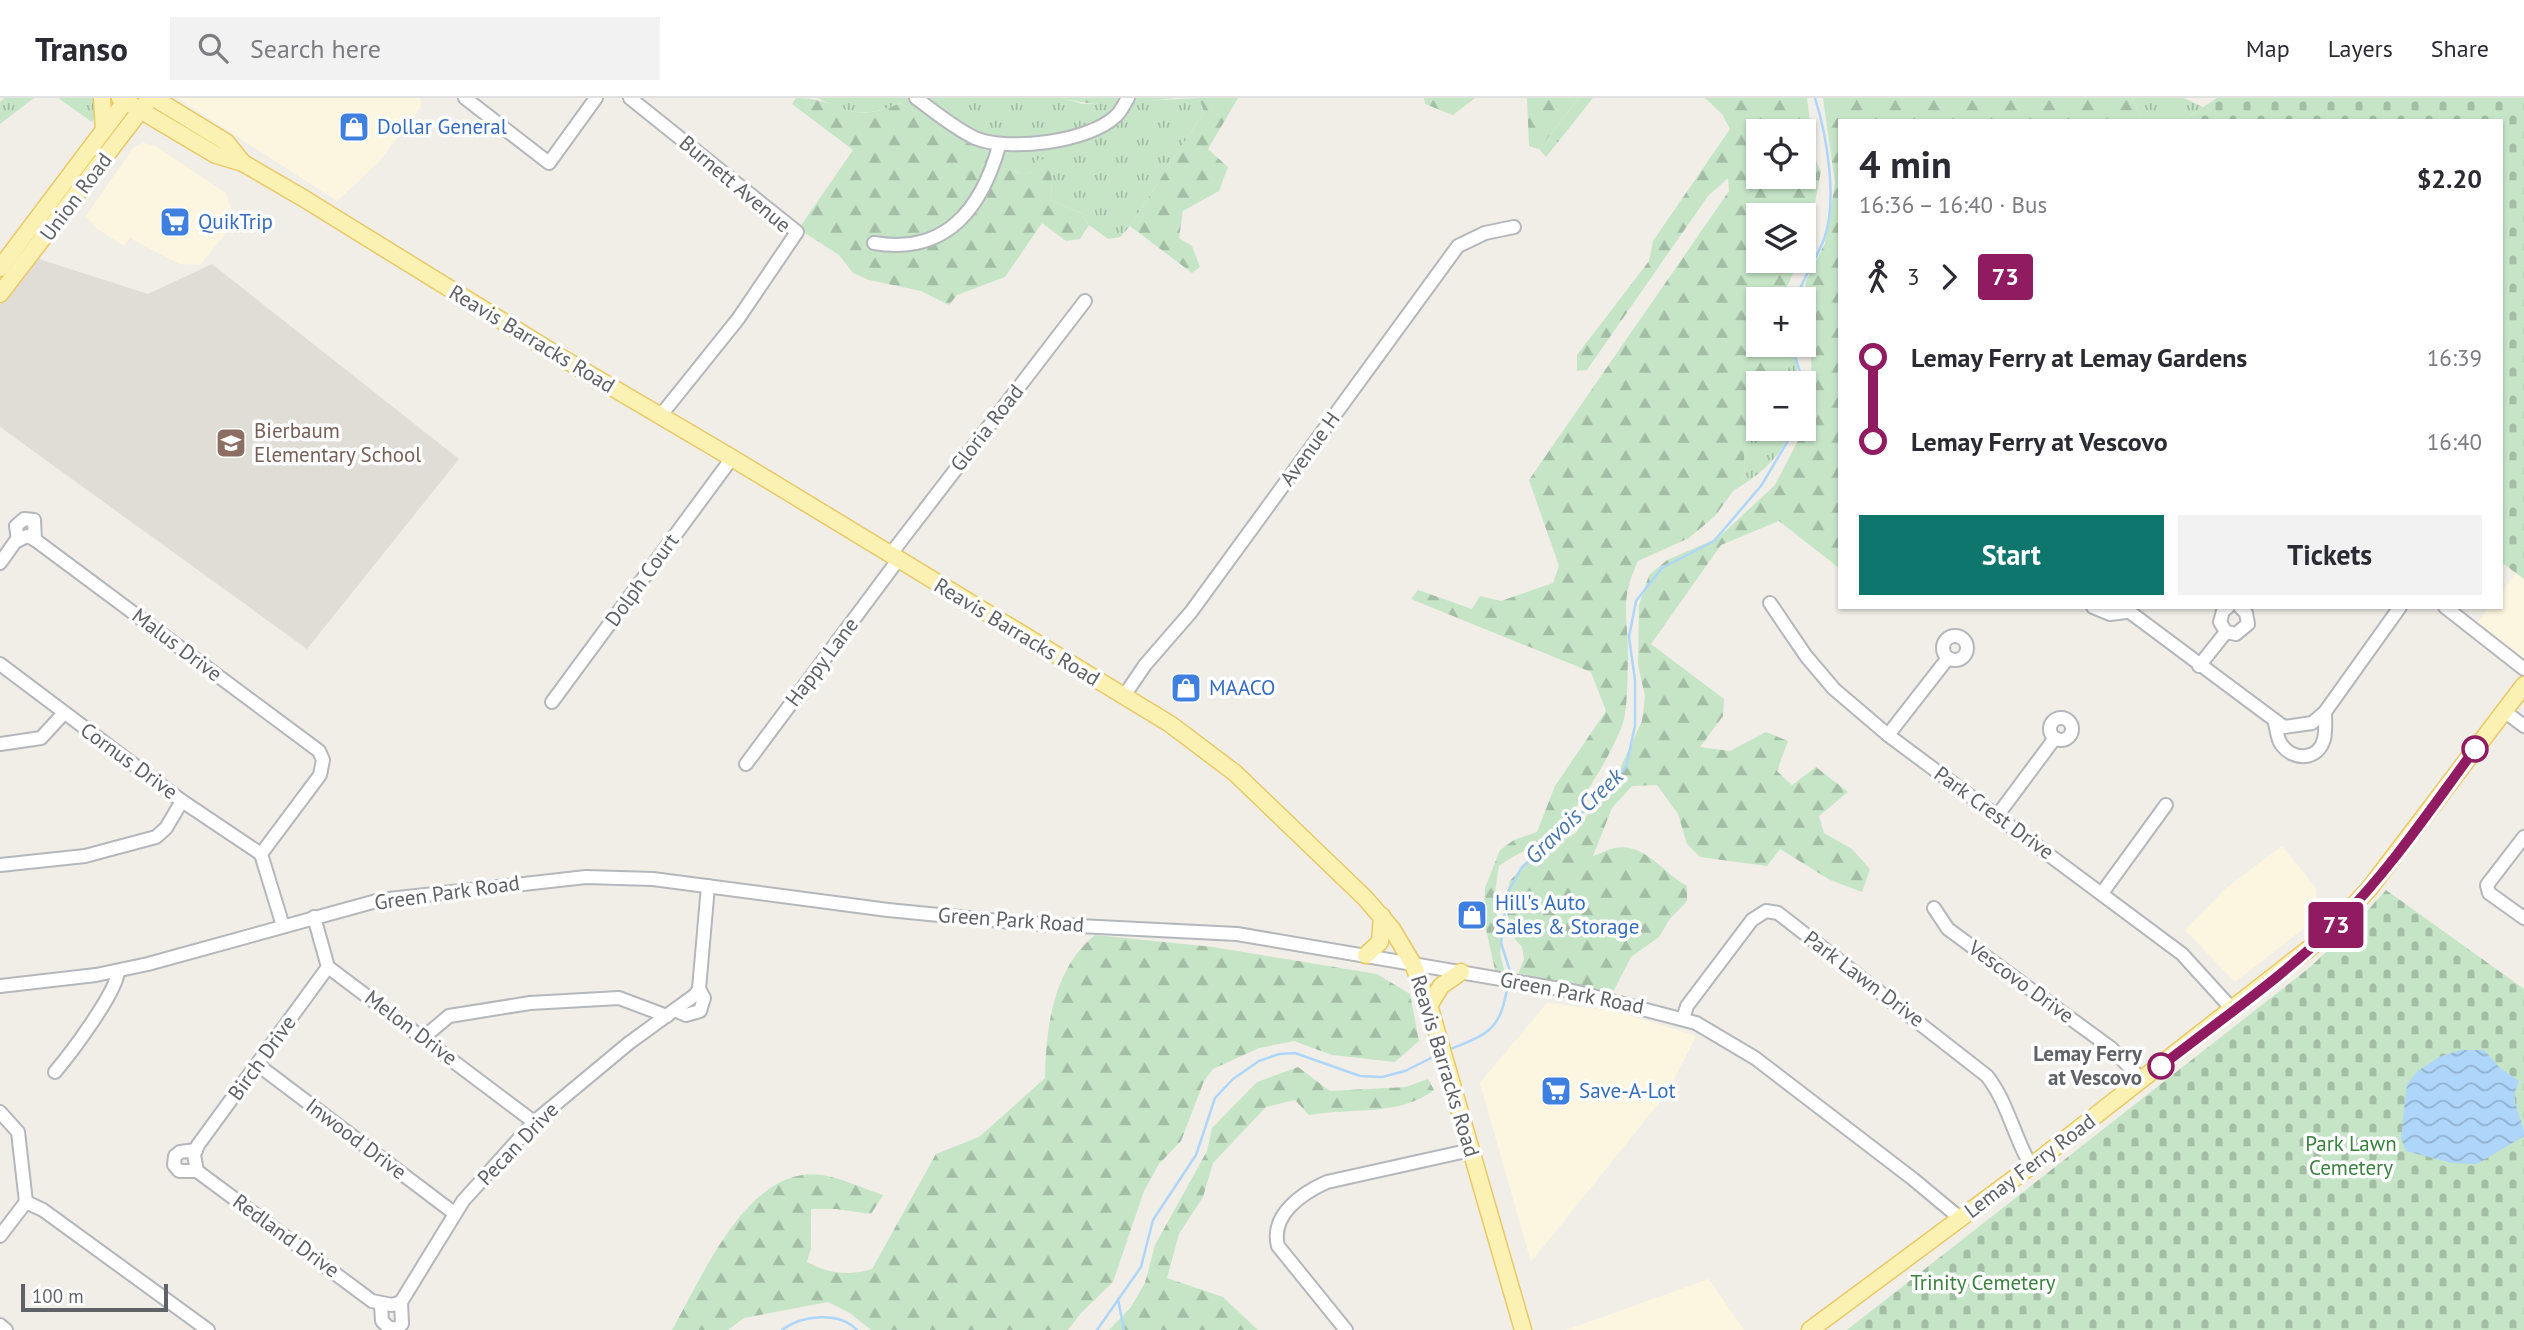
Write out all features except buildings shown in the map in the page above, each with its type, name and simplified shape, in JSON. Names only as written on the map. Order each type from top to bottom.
[{"type":"main road","points":[[102,98],[104,130]]},
{"type":"main road","name":"Union Road","points":[[0,268],[104,130],[124,99]]},
{"type":"main road","name":"Reavis Barracks Road","points":[[124,99],[148,102],[226,142],[243,163],[1182,731],[1222,762],[1382,916],[1413,964],[1430,1009],[1523,1330]]},
{"type":"main road","name":"Union Road","points":[[0,295],[148,102]]},
{"type":"main road","name":"Lemay Ferry Road","points":[[1810,1330],[2031,1166],[2308,951],[2354,905],[2524,685]]},
{"type":"main road","points":[[1366,955],[1380,942],[1382,916]]},
{"type":"main road","points":[[1430,1009],[1441,986],[1461,972]]},
{"type":"street","points":[[465,98],[549,163],[596,98]]},
{"type":"street","name":"Burnett Avenue","points":[[630,98],[797,232],[738,319],[661,415]]},
{"type":"street","points":[[916,98],[975,138],[999,146],[1040,145],[1082,133],[1115,117],[1128,98]]},
{"type":"street","points":[[874,243],[900,247],[926,243],[950,229],[973,202],[991,172],[999,146]]},
{"type":"street","name":"Avenue H","points":[[1124,696],[1145,665],[1191,612],[1458,246],[1485,233],[1514,227]]},
{"type":"street","name":"Gloria Road","points":[[894,557],[1085,301]]},
{"type":"street","name":"Dolph Court","points":[[552,702],[732,457]]},
{"type":"street","name":"Malus Drive","points":[[0,563],[27,539],[310,744],[323,760],[320,775],[261,854]]},
{"type":"street","name":"Happy Lane","points":[[746,764],[894,557]]},
{"type":"street","name":"Park Crest Drive","points":[[1770,603],[1806,656],[1834,689],[1888,736],[2188,958],[2233,1010]]},
{"type":"street","points":[[2098,609],[2110,614],[2125,610],[2275,723],[2284,727],[2312,723],[2325,712],[2399,609]]},
{"type":"street","points":[[2226,609],[2220,617],[2226,632]]},
{"type":"street","points":[[2226,632],[2236,634],[2246,629],[2248,618],[2241,609]]},
{"type":"street","points":[[2448,609],[2524,669]]},
{"type":"street","points":[[2199,666],[2226,632]]},
{"type":"street","points":[[1888,736],[1948,658]]},
{"type":"street","name":"Cornus Drive","points":[[0,664],[182,801],[261,854]]},
{"type":"street","points":[[2504,711],[2524,726]]},
{"type":"street","points":[[2275,723],[2279,741],[2286,749],[2304,757],[2314,754],[2320,747],[2324,738],[2325,712]]},
{"type":"street","points":[[0,744],[41,738],[64,713]]},
{"type":"street","points":[[1997,816],[2055,738]]},
{"type":"street","points":[[0,865],[85,856],[156,837],[166,828],[182,801]]},
{"type":"street","points":[[2102,893],[2166,805]]},
{"type":"street","points":[[2524,837],[2487,885],[2489,893],[2524,918]]},
{"type":"street","points":[[261,854],[283,926]]},
{"type":"street","name":"Green Park Road","points":[[0,986],[118,971],[314,917],[406,896],[558,879],[632,877],[990,920],[1237,934],[1520,982],[1609,999],[1684,1019],[1717,1034],[1755,1058],[1961,1219]]},
{"type":"street","name":"Pecan Drive","points":[[391,1304],[454,1213],[534,1122],[629,1043],[690,1001],[699,989],[708,886]]},
{"type":"street","name":"Vescovo Drive","points":[[1934,908],[1948,929],[2110,1048],[2142,1080]]},
{"type":"street","name":"Park Lawn Drive","points":[[1684,1019],[1687,1006],[1752,920],[1766,911],[1778,913],[1987,1076],[2006,1104],[2021,1148],[2031,1166]]},
{"type":"street","points":[[314,917],[328,967]]},
{"type":"street","name":"Melon Drive","points":[[328,967],[534,1122]]},
{"type":"street","name":"Birch Drive","points":[[196,1150],[180,1152],[175,1157],[174,1165],[179,1171],[196,1167],[196,1150],[328,967]]},
{"type":"street","points":[[55,1072],[108,997],[117,981],[118,971]]},
{"type":"street","points":[[424,1037],[449,1016],[530,1003],[619,998],[672,1014]]},
{"type":"street","name":"Inwood Drive","points":[[258,1065],[454,1213]]},
{"type":"street","points":[[0,1112],[18,1132],[26,1202],[0,1236]]},
{"type":"street","points":[[1346,1330],[1278,1246],[1275,1235],[1281,1214],[1314,1188],[1327,1182],[1471,1150]]},
{"type":"street","name":"Redland Drive","points":[[196,1167],[391,1304]]},
{"type":"street","points":[[26,1202],[43,1210],[208,1330]]},
{"type":"street","points":[[0,1325],[6,1330]]},
{"type":"shaded area","points":[[177,98],[420,98],[421,107],[378,163],[337,201]]},
{"type":"shaded area","points":[[143,143],[156,146],[226,193],[235,222],[200,265],[179,264],[130,238],[124,246],[96,228],[86,216],[133,148]]},
{"type":"shaded area","name":"Bierbaum Elementary School","points":[[36,258],[148,294],[212,264],[459,459],[307,649],[0,427],[0,305]]},
{"type":"shaded area","points":[[2516,573],[2524,579],[2524,662],[2476,624],[2487,609],[2503,609],[2503,590]]},
{"type":"shaded area","points":[[2282,846],[2316,888],[2317,918],[2235,982],[2185,930],[2225,889]]},
{"type":"shaded area","points":[[1547,1003],[1616,1011],[1696,1036],[1667,1093],[1531,1262],[1480,1083]]},
{"type":"shaded area","points":[[1709,1279],[1744,1330],[1566,1330]]},
{"type":"green space","points":[[4,98],[34,98],[0,124],[0,102]]},
{"type":"green space","points":[[58,98],[94,98],[99,113],[92,122]]},
{"type":"green space","points":[[796,98],[812,99],[856,112],[882,110],[900,103],[918,113],[928,111],[948,128],[989,152],[1010,170],[1033,172],[1038,159],[1047,160],[1052,180],[1051,200],[1080,213],[1089,225],[1080,239],[1066,241],[1042,223],[1005,277],[957,295],[949,305],[921,291],[869,280],[853,273],[839,255],[805,233],[802,224],[853,150],[792,104]]},
{"type":"green space","points":[[818,98],[1063,98],[1082,104],[1199,98],[1204,112],[1130,226],[1120,237],[1108,239],[1089,225],[1080,213],[1051,200],[1052,180],[1033,172],[1023,174],[1003,168],[985,149],[949,133],[928,111],[918,113],[900,103],[878,111],[848,111]]},
{"type":"green space","points":[[1063,98],[1175,98],[1105,104]]},
{"type":"green space","points":[[1199,98],[1238,98],[1208,149],[1228,167],[1219,191],[1183,211],[1179,238],[1192,246],[1200,267],[1192,273],[1130,226],[1204,112]]},
{"type":"green space","points":[[1424,98],[1475,98],[1453,115],[1425,104]]},
{"type":"green space","points":[[1527,98],[1579,98],[1539,149],[1529,146]]},
{"type":"green space","points":[[1579,98],[1593,98],[1546,157],[1539,149]]},
{"type":"green space","points":[[1705,98],[1807,98],[1809,119],[1746,119],[1746,189],[1816,189],[1816,161],[1821,171],[1815,203],[1746,203],[1746,273],[1793,273],[1787,287],[1746,287],[1746,357],[1785,357],[1788,367],[1786,371],[1746,371],[1746,441],[1750,441],[1744,454],[1745,475],[1715,516],[1689,538],[1638,561],[1626,600],[1627,697],[1620,730],[1588,790],[1562,825],[1499,866],[1495,900],[1497,916],[1504,932],[1500,953],[1505,974],[1495,970],[1484,920],[1485,888],[1500,850],[1514,840],[1537,832],[1555,786],[1606,711],[1591,672],[1411,599],[1418,590],[1472,609],[1480,596],[1501,601],[1553,583],[1559,566],[1529,480],[1729,191],[1728,178],[1708,196],[1587,370],[1577,371],[1577,355],[1649,261],[1653,241],[1730,129],[1722,114]]},
{"type":"green space","points":[[1823,98],[2132,98],[2142,119],[1838,119],[1838,567],[1779,521],[1721,545],[1651,644],[1724,699],[1723,716],[1700,747],[1730,751],[1766,732],[1788,741],[1777,771],[1792,785],[1816,767],[1848,792],[1819,816],[1824,833],[1852,849],[1870,869],[1862,892],[1830,880],[1780,849],[1767,866],[1700,857],[1687,844],[1678,814],[1657,785],[1632,786],[1612,808],[1593,856],[1625,847],[1644,854],[1687,886],[1687,901],[1669,920],[1659,937],[1631,957],[1612,994],[1517,977],[1524,959],[1522,947],[1513,937],[1504,901],[1510,881],[1528,860],[1555,842],[1576,833],[1590,810],[1609,792],[1642,721],[1645,696],[1638,665],[1639,605],[1649,575],[1667,560],[1718,538],[1775,485],[1798,441],[1816,441],[1816,371],[1811,371],[1811,357],[1816,357],[1816,287],[1805,287],[1810,273],[1816,273],[1816,261],[1825,243],[1835,183]]},
{"type":"green space","points":[[2132,98],[2184,98],[2203,107],[2185,119],[2142,119]]},
{"type":"green space","points":[[2217,98],[2524,98],[2524,579],[2503,563],[2503,119],[2185,119]]},
{"type":"green space","points":[[1785,357],[1795,357],[1797,371],[1786,371],[1788,367]]},
{"type":"green space","points":[[1750,441],[1786,441],[1760,473],[1733,491],[1745,475],[1744,454]]},
{"type":"green space","name":"Park Lawn Cemetery","points":[[2386,890],[2524,989],[2524,1330],[1847,1330],[2309,968],[2350,930]]},
{"type":"green space","points":[[1095,935],[1213,947],[1377,974],[1410,994],[1419,1041],[1395,1062],[1332,1055],[1294,1041],[1259,1048],[1213,1069],[1204,1081],[1181,1141],[1159,1164],[1144,1191],[1113,1282],[1081,1313],[1068,1330],[871,1330],[850,1313],[828,1302],[744,1318],[728,1330],[672,1330],[730,1229],[750,1205],[772,1187],[796,1176],[830,1176],[883,1195],[871,1214],[811,1209],[811,1248],[807,1262],[839,1273],[872,1269],[936,1154],[979,1137],[1045,1078],[1050,1019],[1061,982],[1081,949]]},
{"type":"green space","points":[[1298,1067],[1330,1091],[1406,1087],[1428,1079],[1434,1090],[1406,1104],[1374,1110],[1309,1115],[1295,1100],[1266,1107],[1213,1163],[1203,1197],[1179,1234],[1167,1278],[1223,1297],[1258,1330],[1109,1330],[1131,1307],[1145,1283],[1155,1245],[1207,1151],[1212,1128],[1257,1082]]},
{"type":"water","points":[[2461,1050],[2484,1050],[2499,1067],[2519,1081],[2515,1098],[2524,1136],[2477,1164],[2452,1163],[2406,1151],[2401,1138],[2407,1084],[2418,1071],[2439,1057]]},
{"type":"waterway","name":"Gravois Creek","points":[[1801,287],[1824,239],[1830,206],[1827,149],[1815,98]]},
{"type":"waterway","name":"Gravois Creek","points":[[1795,357],[1800,371]]},
{"type":"waterway","name":"Gravois Creek","points":[[1509,977],[1510,971],[1501,943],[1507,894],[1522,867],[1592,804],[1626,767],[1635,726],[1635,680],[1629,637],[1636,601],[1662,568],[1714,541],[1761,486],[1788,441]]},
{"type":"waterway","name":"Gravois Creek","points":[[1448,1050],[1491,1028],[1501,1012],[1508,984]]},
{"type":"waterway","name":"Gravois Creek","points":[[1097,1330],[1141,1267],[1153,1220],[1196,1155],[1215,1098],[1233,1079],[1259,1061],[1279,1054],[1295,1053],[1360,1076],[1382,1077],[1405,1071],[1439,1054]]},
{"type":"waterway","points":[[1118,1299],[1124,1330]]},
{"type":"waterway","name":"Gravois Creek","points":[[782,1330],[800,1321],[820,1317],[840,1320],[857,1330]]},
{"type":"bus line","name":"73","points":[[2161,1066],[2308,951],[2340,921],[2369,889],[2475,749]]},
{"type":"place","name":"Dollar General","points":[[354,127]]},
{"type":"place","name":"QuikTrip","points":[[175,222]]},
{"type":"place","name":"Bierbaum Elementary School","points":[[231,443]]},
{"type":"place","name":"MAACO","points":[[1186,688]]},
{"type":"place","name":"Hill's Auto Sales & Storage","points":[[1472,915]]},
{"type":"place","name":"Lemay Ferry at Vescovo","points":[[2161,1066]]},
{"type":"place","name":"Save-A-Lot","points":[[1556,1091]]},
{"type":"park label","name":"Trinity Cemetery","points":[[1983,1283]]}]
